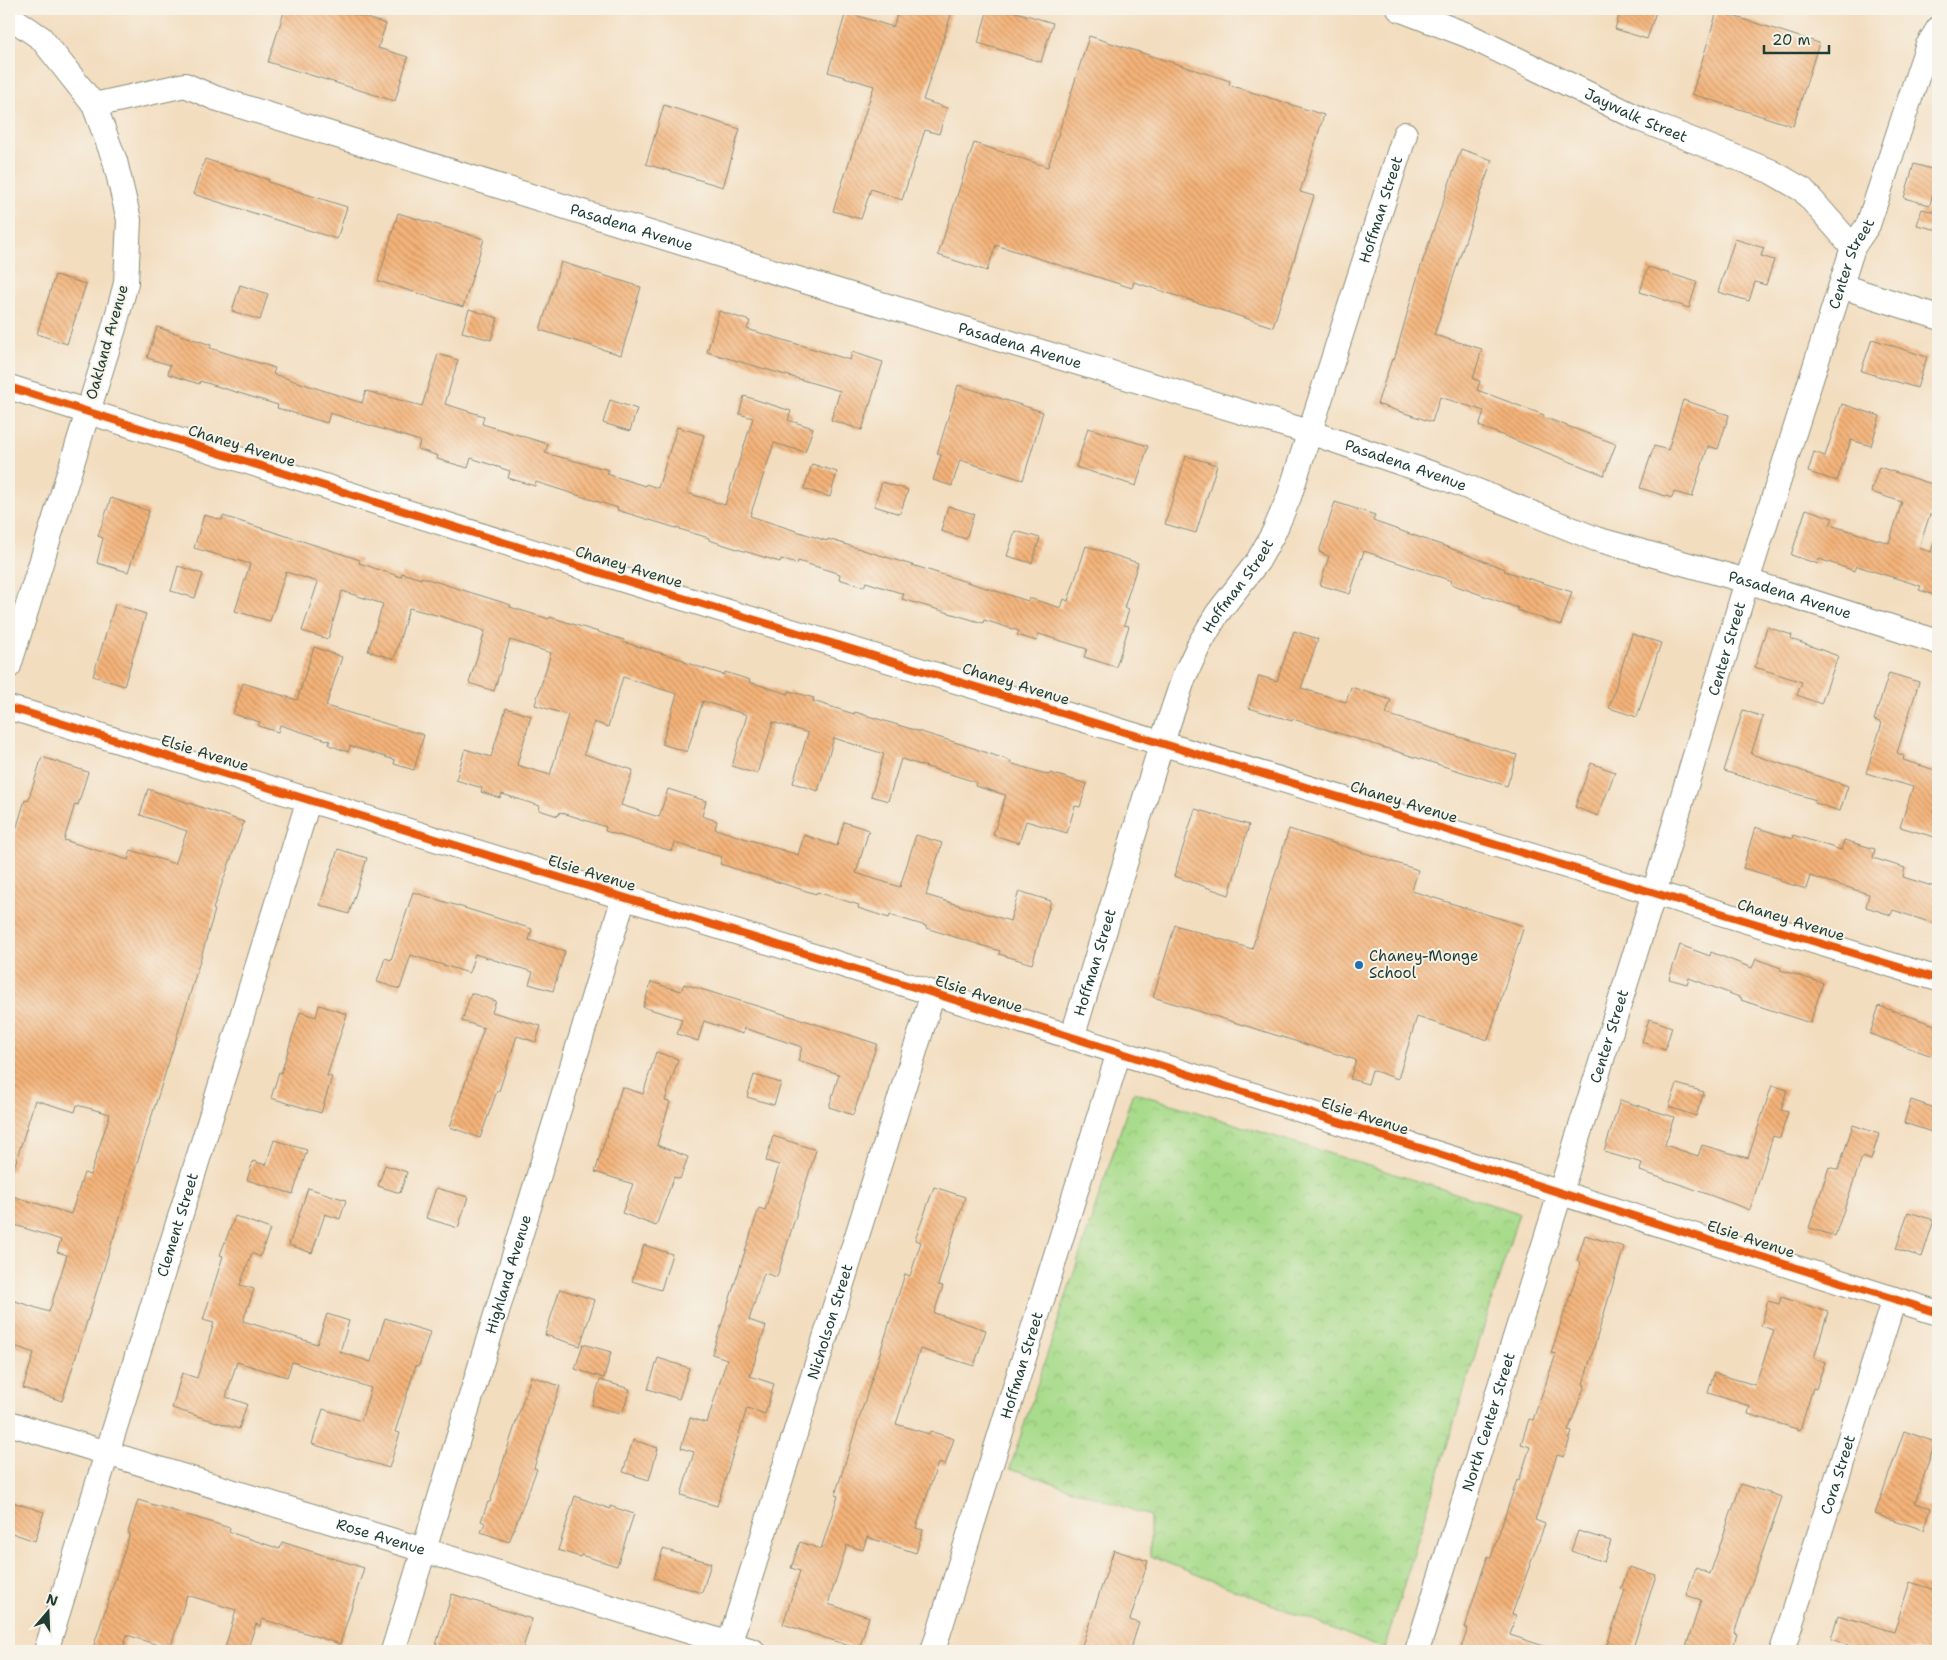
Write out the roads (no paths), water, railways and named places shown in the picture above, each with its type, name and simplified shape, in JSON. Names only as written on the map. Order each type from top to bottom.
[{"type":"street","name":"Jaywalk Street","points":[[1399,9],[1467,35],[1642,120],[1770,171],[1803,190],[1853,247]]},
{"type":"street","name":"Oakland Avenue","points":[[9,16],[41,38],[94,105],[115,161],[129,220],[126,283],[114,328],[9,666]]},
{"type":"street","name":"Center Street","points":[[1561,1192],[1654,893],[1747,581],[1853,247],[1868,225],[1927,47],[1938,29]]},
{"type":"street","name":"Pasadena Avenue","points":[[94,105],[185,85],[215,98],[801,280],[1309,432],[1445,478],[1596,539],[1747,581],[1938,642]]},
{"type":"street","name":"Hoffman Street","points":[[1072,1038],[1162,742],[1184,677],[1199,645],[1217,614],[1258,560],[1274,532],[1289,497],[1406,134]]},
{"type":"street","points":[[1841,286],[1938,317]]},
{"type":"street","name":"Chaney Avenue","points":[[9,387],[630,582],[1938,979]]},
{"type":"street","name":"Elsie Avenue","points":[[9,708],[933,993],[1938,1313]]},
{"type":"street","name":"Clement Street","points":[[46,1651],[309,799]]},
{"type":"street","name":"Highland Avenue","points":[[394,1651],[624,897]]},
{"type":"street","name":"Nicholson Street","points":[[728,1647],[933,993]]},
{"type":"street","name":"Hoffman Street","points":[[933,1651],[1119,1052]]},
{"type":"street","name":"North Center Street","points":[[1417,1651],[1561,1192]]},
{"type":"street","name":"Cora Street","points":[[1782,1651],[1894,1300]]},
{"type":"street","name":"Rose Avenue","points":[[9,1423],[728,1647],[753,1651]]},
{"type":"place","name":"Chaney-Monge School","points":[[1359,965]]}]
